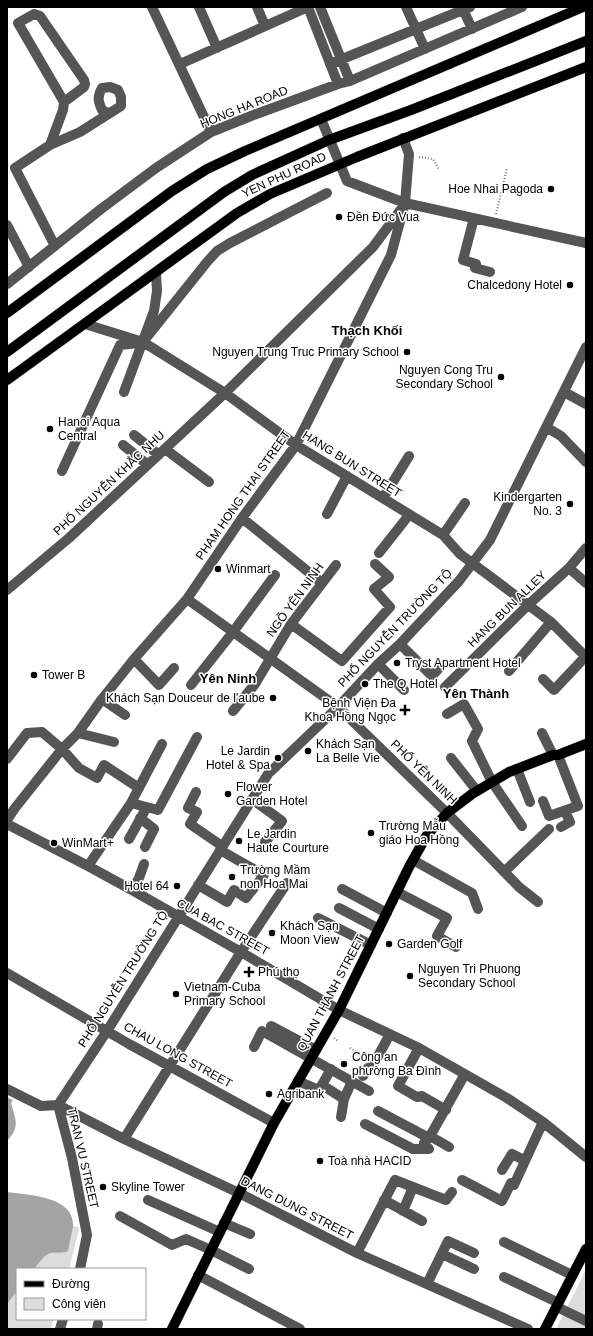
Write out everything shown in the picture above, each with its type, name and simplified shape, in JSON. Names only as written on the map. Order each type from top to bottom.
[{"type":"main road","points":[[7,313],[172,191],[207,169],[245,151],[583,7]]},
{"type":"main road","name":"YEN PHU ROAD","points":[[7,352],[224,192],[252,175],[329,140],[411,110],[586,41]]},
{"type":"main road","name":"YEN PHU ROAD","points":[[7,380],[252,203],[339,164],[586,67]]},
{"type":"main road","name":"QUAN THANH STREET","points":[[172,1329],[274,1123],[339,1010],[412,860],[428,836],[448,813],[477,791],[509,772],[586,744]]},
{"type":"main road","points":[[545,1329],[586,1249]]},
{"type":"street","points":[[152,7],[211,132]]},
{"type":"street","points":[[199,7],[217,48]]},
{"type":"street","points":[[257,7],[265,26]]},
{"type":"street","points":[[180,64],[308,7],[338,84]]},
{"type":"street","points":[[320,7],[350,81]]},
{"type":"street","points":[[406,7],[425,49]]},
{"type":"street","name":"HONG HA ROAD","points":[[7,284],[101,209],[156,168],[211,132],[250,116],[350,81],[521,7]]},
{"type":"street","points":[[330,64],[465,8],[472,29]]},
{"type":"street","points":[[50,145],[63,110],[64,102],[18,22],[34,14],[40,16],[84,80],[84,87],[64,102]]},
{"type":"street","points":[[55,246],[15,168],[50,145],[80,132],[108,113]]},
{"type":"street","points":[[321,119],[347,181],[405,203],[586,243]]},
{"type":"street","name":"PHAM HONG THAI STREET","points":[[7,820],[62,749],[78,733],[102,699],[134,659],[187,599],[242,518],[296,446],[391,255],[405,203],[409,156],[403,138]]},
{"type":"street","points":[[62,471],[120,346],[143,342],[217,251],[327,193]]},
{"type":"street","name":"PHỐ NGUYỄN KHẮC NHU","points":[[7,590],[69,538],[225,393],[373,247],[405,203]]},
{"type":"street","points":[[474,218],[463,260],[476,264],[475,268],[490,272]]},
{"type":"street","points":[[7,225],[28,267]]},
{"type":"street","points":[[373,247],[384,246],[388,248],[391,255]]},
{"type":"street","points":[[124,392],[154,311],[157,291],[156,272]]},
{"type":"street","name":"HANG BUN STREET","points":[[85,324],[143,342],[225,393],[296,446],[443,535],[460,554],[551,622],[586,657]]},
{"type":"street","name":"PHỐ NGUYỄN TRƯỜNG TỘ","points":[[58,1105],[107,1031],[268,774],[338,707],[378,664],[400,644],[459,581],[490,540],[586,347]]},
{"type":"street","points":[[564,392],[586,404]]},
{"type":"street","points":[[546,427],[561,436],[586,462]]},
{"type":"street","points":[[134,436],[209,482]]},
{"type":"street","points":[[123,446],[148,465]]},
{"type":"street","points":[[383,498],[409,456]]},
{"type":"street","points":[[327,514],[347,476]]},
{"type":"street","points":[[443,535],[465,503]]},
{"type":"street","points":[[379,553],[409,515]]},
{"type":"street","points":[[242,518],[322,583]]},
{"type":"street","name":"HANG BUN ALLEY","points":[[445,687],[528,605],[569,568],[586,548]]},
{"type":"street","name":"NGÕ YÊN NINH","points":[[234,711],[255,684],[291,624],[336,564]]},
{"type":"street","points":[[291,624],[342,661],[390,607],[374,589],[389,577],[375,564]]},
{"type":"street","points":[[569,568],[586,583]]},
{"type":"street","points":[[191,685],[233,632],[275,575]]},
{"type":"street","name":"PHỐ YÊN NINH","points":[[187,599],[338,707],[448,813],[519,887],[538,902]]},
{"type":"street","points":[[509,671],[551,622]]},
{"type":"street","points":[[400,644],[432,676],[442,665]]},
{"type":"street","points":[[543,679],[554,690],[586,657]]},
{"type":"street","points":[[134,659],[159,685],[174,668]]},
{"type":"street","points":[[378,664],[404,690]]},
{"type":"street","points":[[102,699],[125,715]]},
{"type":"street","points":[[447,714],[464,704],[478,729],[472,741],[492,782],[522,826]]},
{"type":"street","points":[[7,759],[27,733],[42,732],[62,749],[79,768],[97,778],[104,766],[139,788]]},
{"type":"street","points":[[78,733],[114,742]]},
{"type":"street","points":[[542,733],[555,755],[578,806],[549,816],[543,801]]},
{"type":"street","points":[[131,803],[158,810],[197,737]]},
{"type":"street","points":[[88,866],[131,803],[162,744]]},
{"type":"street","points":[[451,758],[477,791]]},
{"type":"street","points":[[517,769],[530,802]]},
{"type":"street","points":[[196,792],[188,808],[197,812],[190,824],[221,848],[264,874],[246,898],[234,890],[227,902],[198,885]]},
{"type":"street","points":[[252,799],[282,821],[265,842]]},
{"type":"street","points":[[129,839],[146,807]]},
{"type":"street","points":[[561,827],[570,822],[564,811]]},
{"type":"street","points":[[140,818],[154,829],[145,846]]},
{"type":"street","name":"CUA BAC STREET","points":[[7,824],[132,890],[339,1010],[419,1048],[507,1098],[542,1122],[586,1157]]},
{"type":"street","points":[[504,872],[549,829]]},
{"type":"street","points":[[412,860],[472,893],[478,909]]},
{"type":"street","points":[[132,890],[139,878],[144,864]]},
{"type":"street","points":[[124,1140],[241,952],[287,884]]},
{"type":"street","points":[[342,889],[387,913]]},
{"type":"street","points":[[397,892],[447,918],[437,936],[456,947]]},
{"type":"street","points":[[339,908],[379,929]]},
{"type":"street","points":[[318,918],[371,945]]},
{"type":"street","name":"CHAU LONG STREET","points":[[7,973],[107,1031],[274,1123]]},
{"type":"street","points":[[271,1026],[314,1054],[331,1069],[369,1091]]},
{"type":"street","points":[[254,1047],[262,1031],[314,1054]]},
{"type":"street","points":[[363,1076],[368,1068],[371,1069],[390,1034]]},
{"type":"street","points":[[419,1048],[398,1086],[417,1097],[422,1096],[446,1110]]},
{"type":"street","points":[[298,1081],[319,1090],[331,1069]]},
{"type":"street","points":[[365,1124],[413,1149],[429,1149],[424,1143],[430,1137],[465,1074]]},
{"type":"street","points":[[341,1116],[344,1099],[352,1081]]},
{"type":"street","points":[[322,1085],[344,1099]]},
{"type":"street","name":"TRAN VU STREET","points":[[7,1089],[41,1106],[58,1105],[72,1158],[87,1235],[80,1268]]},
{"type":"street","name":"DANG DUNG STREET","points":[[58,1105],[124,1140],[239,1193],[357,1253],[528,1329]]},
{"type":"street","points":[[378,1111],[449,1147]]},
{"type":"street","points":[[462,1180],[502,1201],[511,1183],[514,1185],[542,1122]]},
{"type":"street","points":[[502,1170],[512,1154],[524,1160]]},
{"type":"street","points":[[357,1253],[395,1180],[446,1200],[452,1192]]},
{"type":"street","points":[[403,1211],[413,1187]]},
{"type":"street","points":[[148,1200],[222,1228],[250,1234]]},
{"type":"street","points":[[384,1200],[422,1221]]},
{"type":"street","points":[[120,1216],[172,1246],[186,1239],[249,1269]]},
{"type":"street","points":[[427,1284],[448,1241],[474,1253]]},
{"type":"street","points":[[504,1242],[572,1275]]},
{"type":"street","points":[[442,1254],[474,1269]]},
{"type":"street","points":[[198,1275],[300,1329]]},
{"type":"street","points":[[504,1277],[586,1321]]},
{"type":"path","points":[[409,156],[434,159],[439,170]]},
{"type":"path","points":[[494,222],[507,168]]},
{"type":"path","points":[[350,1048],[365,1056]]},
{"type":"green space","points":[[73,1226],[78,1227],[79,1230],[69,1268],[35,1268],[49,1253],[64,1253]]},
{"type":"green space","points":[[586,1270],[586,1329],[556,1329]]},
{"type":"green space","points":[[16,1292],[16,1320],[54,1320],[51,1329],[7,1329],[7,1304]]},
{"type":"shaded area","points":[[7,1097],[13,1100],[11,1103],[16,1124],[14,1132],[7,1141]]},
{"type":"shaded area","points":[[7,1192],[37,1196],[58,1203],[66,1208],[72,1216],[73,1226],[68,1251],[48,1254],[35,1268],[16,1268],[16,1292],[7,1304]]},
{"type":"place","name":"Hoe Nhai Pagoda","points":[[551,189]]},
{"type":"place","name":"Đền Đức Vua","points":[[339,217]]},
{"type":"place","name":"Chalcedony Hotel","points":[[570,285]]},
{"type":"place","name":"Nguyen Trung Truc Primary School","points":[[407,352]]},
{"type":"place","name":"Nguyen Cong Tru Secondary School","points":[[501,377]]},
{"type":"place","name":"Hanoi Aqua Central","points":[[50,429]]},
{"type":"place","name":"Kindergarten No. 3","points":[[570,504]]},
{"type":"place","name":"Winmart","points":[[218,569]]},
{"type":"place","name":"Tryst Apartment Hotel","points":[[397,663]]},
{"type":"place","name":"Tower B","points":[[34,675]]},
{"type":"place","name":"The Q Hotel","points":[[365,684]]},
{"type":"place","name":"Khách Sạn Douceur de l'aube","points":[[273,698]]},
{"type":"place","name":"Bệnh Viện Đa Khoa Hồng Ngọc","points":[[405,710]]},
{"type":"place","name":"Khách Sạn La Belle Vie","points":[[308,751]]},
{"type":"place","name":"Le Jardin Hotel & Spa","points":[[278,758]]},
{"type":"place","name":"Flower Garden Hotel","points":[[228,794]]},
{"type":"place","name":"Trường Mẫu giáo Hoa Hồng","points":[[371,833]]},
{"type":"place","name":"Le Jardin Haute Courture","points":[[239,841]]},
{"type":"place","name":"WinMart+","points":[[54,843]]},
{"type":"place","name":"Trường Mầm non Hoa Mai","points":[[232,877]]},
{"type":"place","name":"Hotel 64","points":[[177,886]]},
{"type":"place","name":"Khách Sạn Moon View","points":[[272,933]]},
{"type":"place","name":"Garden Golf","points":[[389,944]]},
{"type":"place","name":"Phú thọ","points":[[249,972]]},
{"type":"place","name":"Nguyen Tri Phuong Secondary School","points":[[410,976]]},
{"type":"place","name":"Vietnam-Cuba Primary School","points":[[176,994]]},
{"type":"place","name":"Công an phường Ba Đình","points":[[344,1064]]},
{"type":"place","name":"Agribank","points":[[269,1094]]},
{"type":"place","name":"Toà nhà HACID","points":[[320,1161]]},
{"type":"place","name":"Skyline Tower","points":[[103,1187]]},
{"type":"district","name":"Thạch Khối","points":[[367,330]]},
{"type":"district","name":"Yên Ninh","points":[[228,678]]},
{"type":"district","name":"Yên Thành","points":[[476,693]]}]
